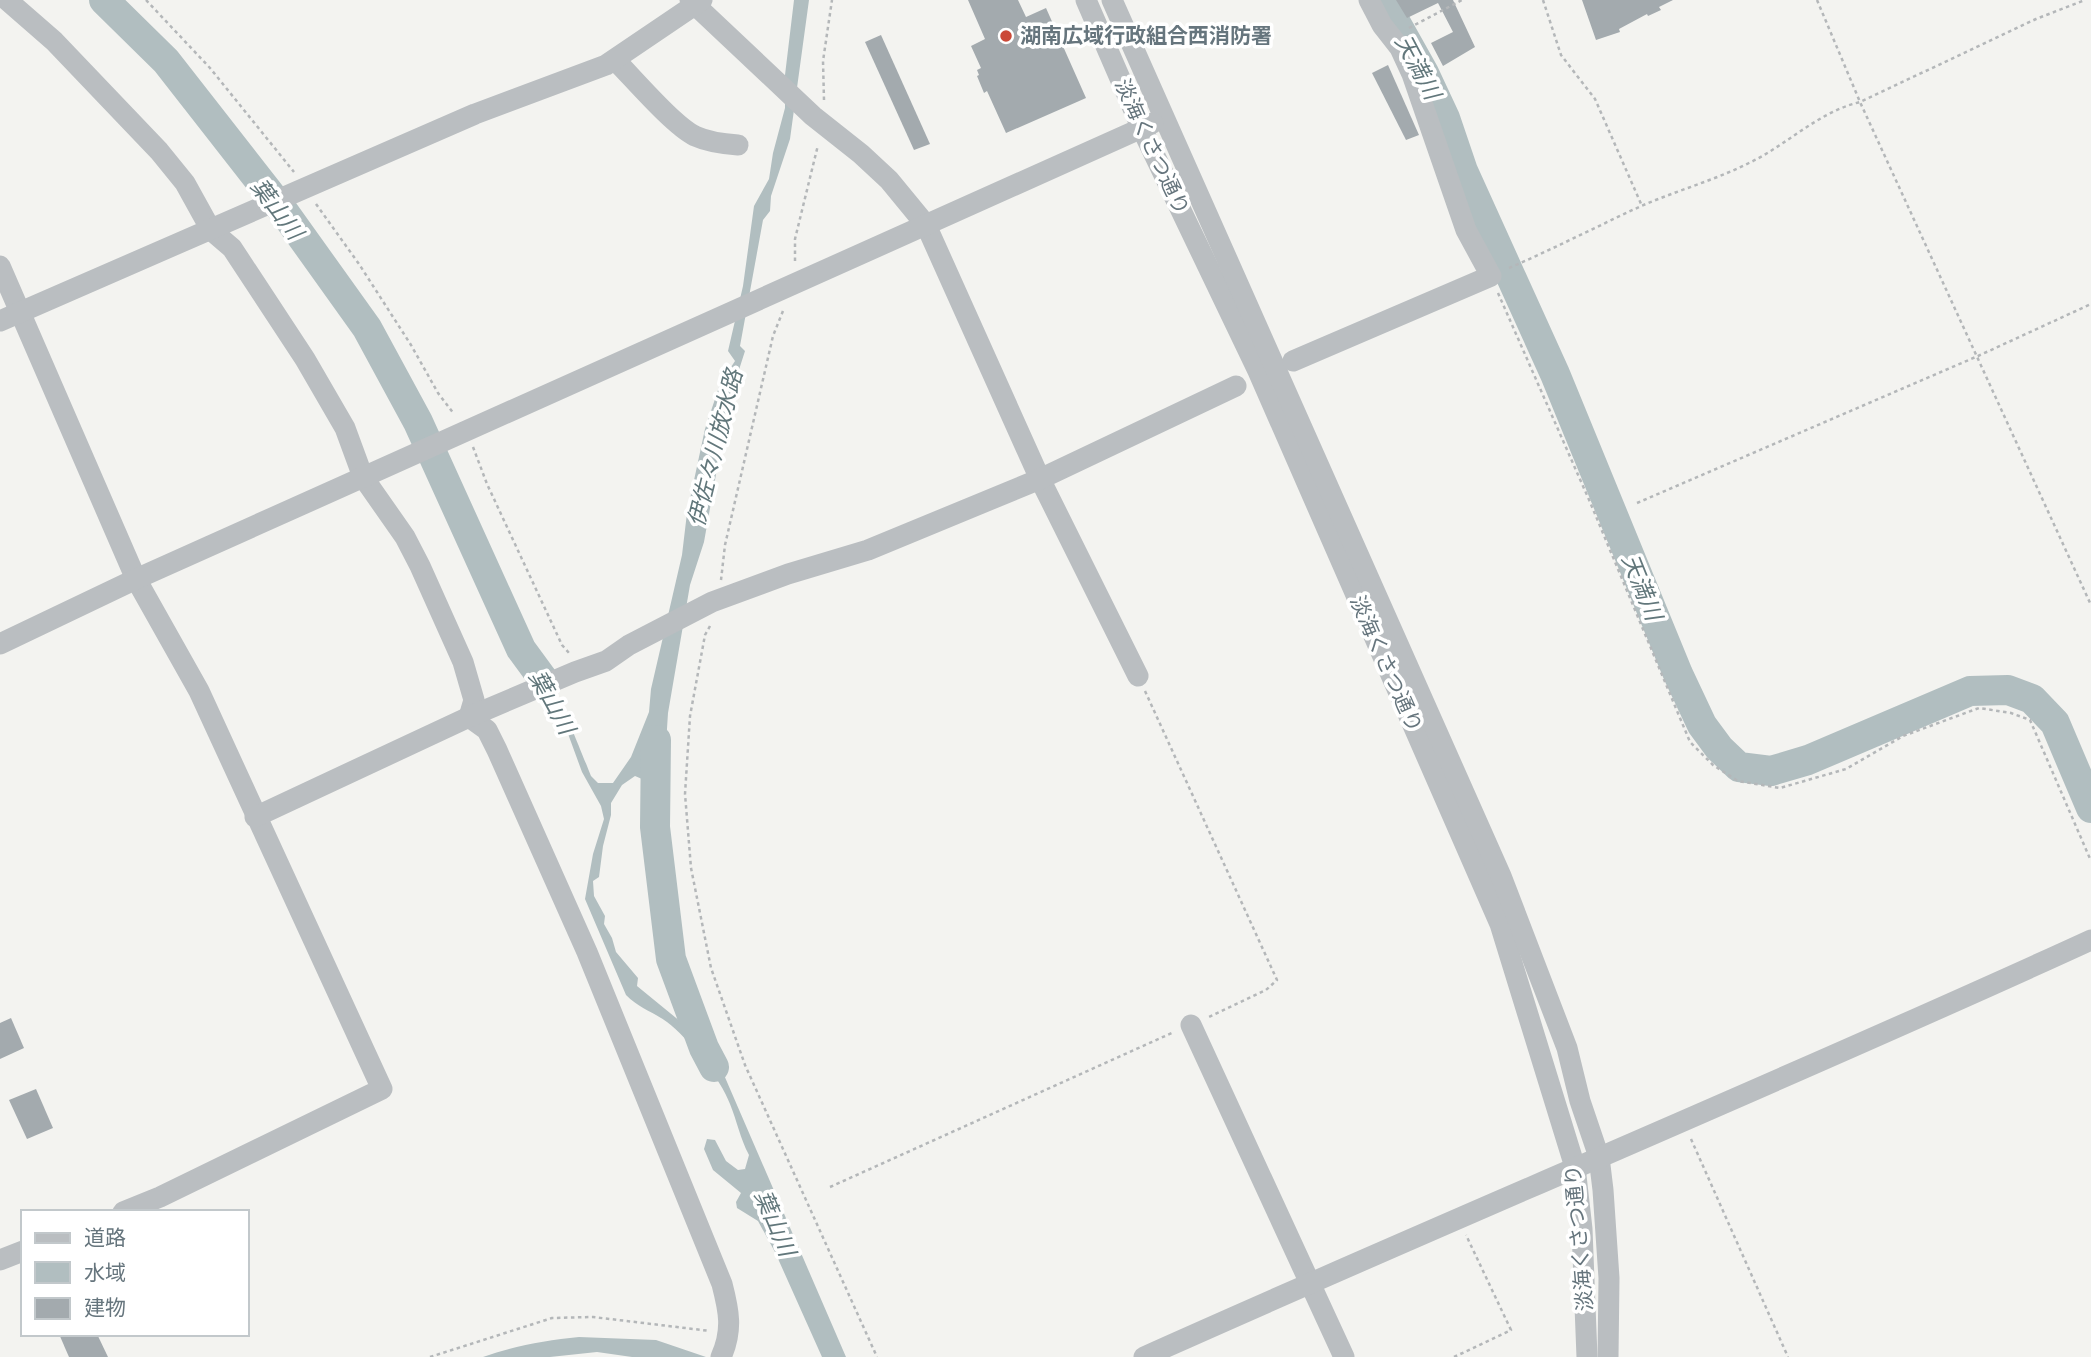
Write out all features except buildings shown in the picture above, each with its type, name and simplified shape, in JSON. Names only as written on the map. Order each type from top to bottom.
[{"type":"street","points":[[8,0],[54,41],[159,151],[185,183],[214,228],[232,248],[305,359],[345,428],[363,477],[405,537],[463,662],[474,700],[469,717]]},
{"type":"street","name":"淡海くさつ通り","points":[[1086,0],[1142,129],[1258,371],[1500,924],[1575,1167],[1582,1229],[1587,1357]]},
{"type":"street","name":"淡海くさつ通り","points":[[1112,0],[1501,876],[1567,1048],[1580,1101],[1599,1157],[1609,1279],[1608,1357]]},
{"type":"street","points":[[1293,361],[1491,276],[1466,230],[1412,74],[1400,48],[1382,25],[1369,0]]},
{"type":"street","points":[[10,317],[475,114],[616,61],[695,1],[754,61],[889,180],[926,225],[1040,479],[1138,677]]},
{"type":"street","points":[[616,61],[667,113],[694,135],[724,144],[738,145]]},
{"type":"street","points":[[0,644],[136,579],[1164,118]]},
{"type":"street","points":[[0,266],[10,317],[136,579],[199,691],[382,1089],[128,1210]]},
{"type":"street","points":[[255,817],[442,732],[469,717],[606,661],[635,642],[718,600],[788,574],[868,550],[1040,479],[1236,386]]},
{"type":"street","points":[[469,717],[486,730],[497,750],[587,953],[722,1284],[730,1314],[721,1357]]},
{"type":"street","points":[[1144,1357],[1310,1282],[1684,1122],[2091,940]]},
{"type":"street","points":[[1191,1025],[1344,1357]]},
{"type":"street","points":[[0,1260],[21,1252]]},
{"type":"path","points":[[146,0],[210,68],[270,139],[367,275],[438,393],[466,430],[487,484],[562,645],[578,671]]},
{"type":"path","points":[[832,0],[818,120],[822,136],[816,150],[724,545],[718,600],[705,635],[690,716],[685,794],[691,869],[710,968],[745,1065],[877,1357]]},
{"type":"path","points":[[1409,28],[1462,0]]},
{"type":"path","points":[[1544,0],[1561,55],[1595,99],[1642,206]]},
{"type":"path","points":[[1817,0],[1860,102],[2091,605]]},
{"type":"path","points":[[2085,0],[2036,19],[1860,102],[1841,107],[1751,162],[1642,206],[1491,276],[1590,502],[1689,742],[1713,765],[1738,781],[1780,788],[1846,769],[1903,736],[1979,708],[2011,713],[2030,720],[2091,861]]},
{"type":"path","points":[[1637,503],[1978,356],[2091,304]]},
{"type":"path","points":[[830,1187],[1238,1005],[1266,990],[1277,980],[1138,677]]},
{"type":"path","points":[[1684,1122],[1788,1357]]},
{"type":"path","points":[[1454,1357],[1511,1330],[1458,1218]]},
{"type":"path","points":[[430,1357],[552,1318],[593,1317],[727,1334]]},
{"type":"water","name":"伊佐々川放水路","points":[[794,0],[809,0],[790,139],[771,196],[770,211],[763,220],[740,346],[745,351],[729,401],[704,542],[690,585],[668,713],[664,775],[642,779],[635,776],[622,785],[611,803],[599,877],[593,881],[594,896],[605,916],[604,924],[616,952],[638,978],[637,986],[692,1031],[708,1038],[846,1357],[822,1357],[775,1252],[758,1221],[737,1208],[736,1202],[741,1193],[713,1170],[704,1149],[707,1139],[715,1140],[726,1161],[738,1170],[745,1169],[749,1155],[726,1094],[703,1060],[675,1029],[626,995],[585,899],[593,854],[604,819],[601,806],[582,772],[567,731],[554,707],[545,703],[529,685],[523,656],[514,644],[525,647],[534,655],[553,686],[591,776],[598,783],[613,783],[631,757],[649,712],[651,689],[682,555],[687,513],[705,429],[720,384],[735,361],[728,351],[743,286],[754,206],[769,179],[785,108],[785,75]]},
{"type":"water","points":[[579,1337],[656,1340],[706,1357],[632,1357],[597,1352],[550,1357],[483,1357],[531,1344]]},
{"type":"waterway","name":"葉山川","points":[[104,0],[166,61],[284,212],[367,328],[418,422],[521,649],[543,679]]},
{"type":"waterway","name":"天満川","points":[[1383,0],[1424,73],[1445,118],[1463,171],[1555,374],[1678,674],[1702,725],[1719,748],[1739,767],[1771,771],[1808,760],[1970,691],[2008,690],[2032,699],[2055,723],[2091,808]]},
{"type":"waterway","name":"葉山川","points":[[654,742],[656,740],[655,827],[671,959],[704,1048],[714,1067]]},
{"type":"place","name":"湖南広域行政組合西消防署","points":[[1006,36]]}]
